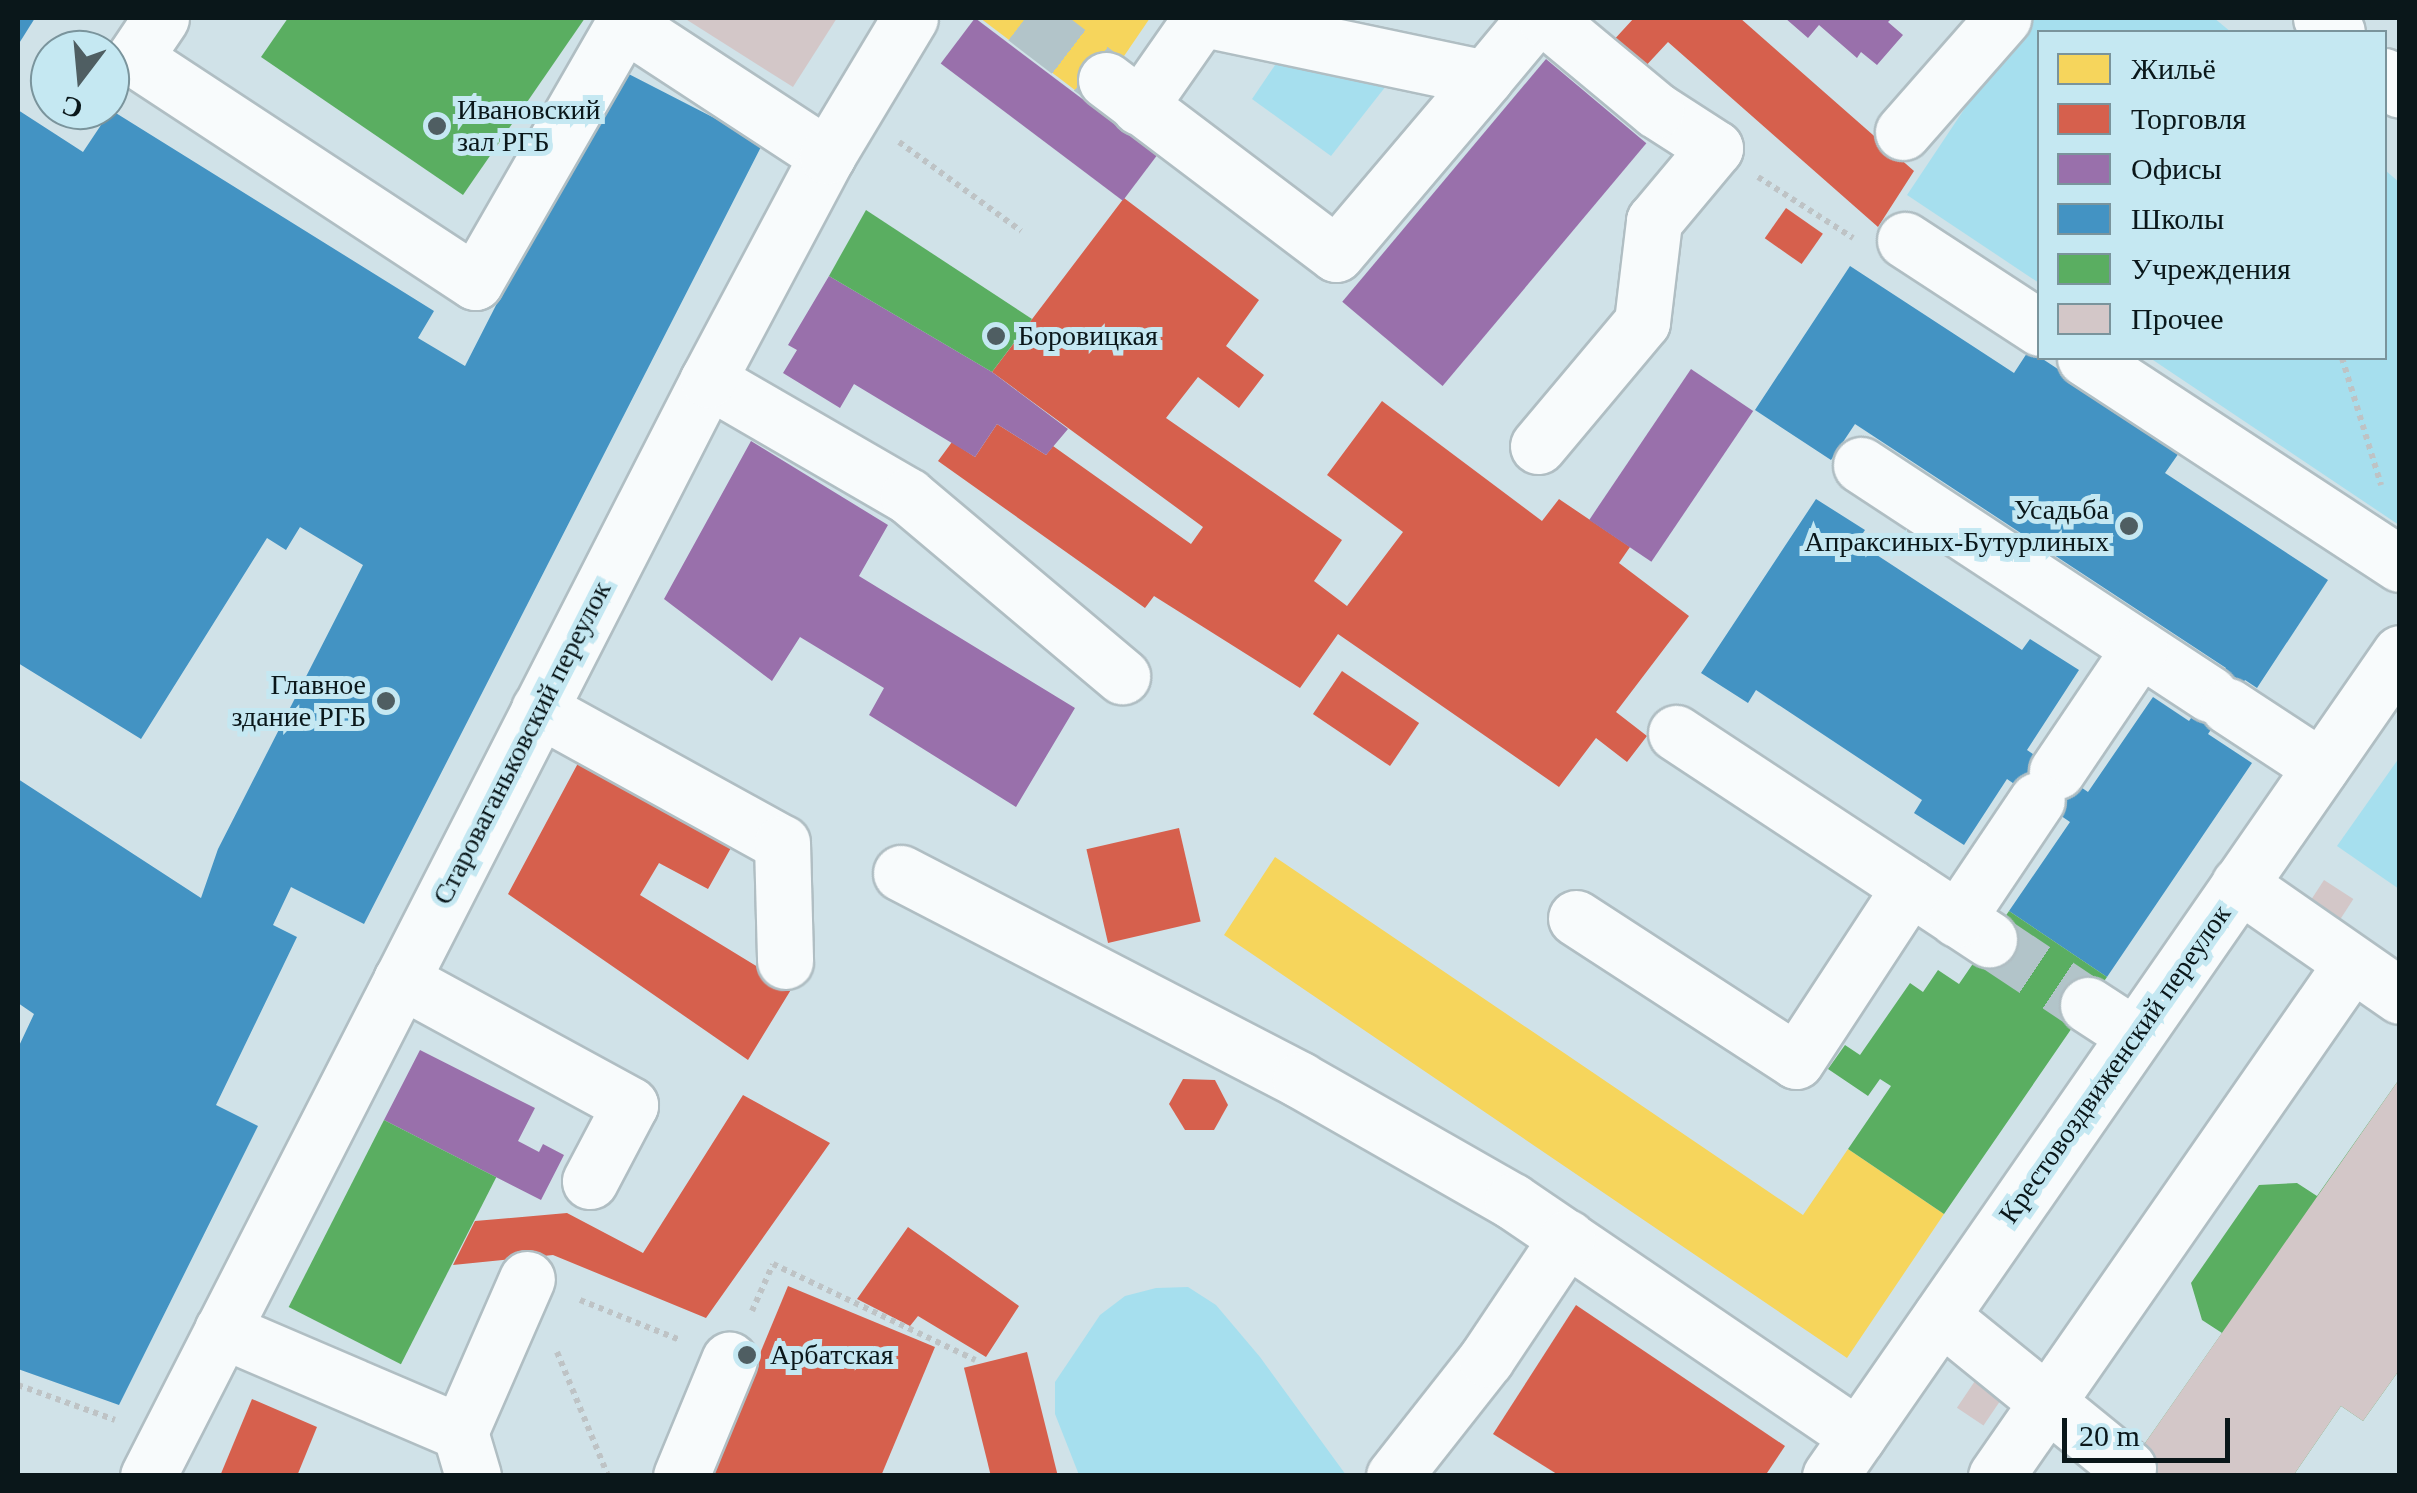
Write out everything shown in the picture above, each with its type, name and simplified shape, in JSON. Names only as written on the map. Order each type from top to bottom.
[{"type":"street","points":[[160,18],[134,58],[475,282],[626,20],[827,156]]},
{"type":"street","name":"Староваганьковский переулок","points":[[148,1476],[708,380],[827,156],[910,18]]},
{"type":"street","points":[[1485,78],[1200,18],[1122,94],[1336,254],[1485,78],[1535,18]]},
{"type":"street","points":[[1538,446],[1642,322],[1654,221],[1715,148],[1656,110],[1546,18]]},
{"type":"street","points":[[1903,132],[2003,18]]},
{"type":"street","points":[[1905,240],[2037,326]]},
{"type":"street","points":[[2088,360],[2400,564]]},
{"type":"street","points":[[708,380],[908,496],[1122,676]]},
{"type":"street","points":[[1861,465],[2321,766]]},
{"type":"street","points":[[1676,733],[1973,929],[2047,785],[2140,648]]},
{"type":"street","name":"Крестовоздвиженский переулок","points":[[1844,1456],[2400,652]]},
{"type":"street","points":[[539,709],[782,843],[785,961]]},
{"type":"street","points":[[901,873],[1300,1080],[1512,1201],[1567,1238],[1844,1456]]},
{"type":"street","points":[[2240,884],[2400,996]]},
{"type":"street","points":[[1576,918],[1796,1061],[1910,887]]},
{"type":"street","points":[[1996,1476],[2352,963]]},
{"type":"street","points":[[402,980],[630,1105],[590,1181]]},
{"type":"street","points":[[2088,1004],[2134,1036]]},
{"type":"street","points":[[1394,1476],[1486,1359],[1567,1238]]},
{"type":"street","points":[[222,1330],[467,1454],[528,1280]]},
{"type":"street","points":[[1941,1316],[2128,1468]]},
{"type":"street","points":[[682,1476],[730,1360]]},
{"type":"path","points":[[1715,148],[1868,248],[1905,240]]},
{"type":"path","points":[[913,152],[1022,231]]},
{"type":"path","points":[[2343,360],[2386,502]]},
{"type":"path","points":[[528,1280],[730,1360],[773,1264],[975,1360]]},
{"type":"path","points":[[528,1280],[608,1476]]},
{"type":"path","points":[[18,1385],[122,1422]]},
{"type":"shaded area","points":[[2025,18],[2214,18],[2229,30],[2037,30],[2037,282],[1907,195]]},
{"type":"shaded area","points":[[1286,49],[1397,72],[1331,156],[1252,99]]},
{"type":"shaded area","points":[[2387,172],[2400,183],[2399,525],[2153,360],[2387,360]]},
{"type":"shaded area","points":[[2399,758],[2400,889],[2337,846]]},
{"type":"shaded area","points":[[1188,1287],[1216,1305],[1260,1357],[1346,1475],[1079,1475],[1055,1414],[1055,1382],[1100,1315],[1125,1296],[1156,1288]]},
{"type":"building: Жильё","points":[[980,18],[1150,18],[1092,103]]},
{"type":"building: Жильё","points":[[1275,857],[1803,1215],[1848,1149],[1944,1214],[1847,1358],[1224,935]]},
{"type":"building: Торговля","points":[[1634,18],[1740,18],[1914,171],[1878,227],[1668,42],[1642,70],[1611,43]]},
{"type":"building: Торговля","points":[[1124,198],[1259,300],[1226,346],[1264,375],[1239,408],[1198,377],[1166,418],[1342,540],[1314,581],[1347,606],[1403,532],[1327,475],[1382,401],[1542,521],[1559,499],[1630,547],[1619,563],[1689,616],[1616,712],[1647,736],[1627,762],[1596,738],[1559,787],[1338,634],[1300,688],[1154,596],[1145,608],[938,461],[952,442],[975,457],[997,424],[1046,455],[1053,446],[1191,544],[1203,527],[992,372]]},
{"type":"building: Торговля","points":[[1786,208],[1823,234],[1802,264],[1765,238]]},
{"type":"building: Торговля","points":[[1342,671],[1419,723],[1390,766],[1313,714]]},
{"type":"building: Торговля","points":[[584,752],[737,837],[708,889],[659,863],[640,895],[792,988],[748,1060],[508,894]]},
{"type":"building: Торговля","points":[[1179,828],[1201,922],[1108,943],[1086,849]]},
{"type":"building: Торговля","points":[[1183,1079],[1215,1080],[1228,1105],[1214,1130],[1185,1130],[1169,1104]]},
{"type":"building: Торговля","points":[[743,1095],[830,1143],[706,1318],[553,1255],[453,1265],[475,1221],[567,1213],[643,1253]]},
{"type":"building: Торговля","points":[[908,1227],[1019,1306],[986,1357],[918,1316],[910,1326],[857,1299]]},
{"type":"building: Торговля","points":[[788,1286],[935,1347],[881,1476],[709,1476]]},
{"type":"building: Торговля","points":[[1576,1305],[1785,1446],[1765,1476],[1560,1476],[1493,1434]]},
{"type":"building: Торговля","points":[[1027,1352],[1058,1476],[991,1476],[964,1368]]},
{"type":"building: Торговля","points":[[252,1399],[317,1427],[297,1476],[220,1476]]},
{"type":"building: Офисы","points":[[975,18],[1157,155],[1123,201],[941,64]]},
{"type":"building: Офисы","points":[[1785,18],[1892,18],[1888,22],[1903,35],[1877,65],[1861,52],[1857,58],[1819,25],[1808,38]]},
{"type":"building: Офисы","points":[[1546,59],[1646,143],[1443,386],[1342,302]]},
{"type":"building: Офисы","points":[[829,276],[992,372],[1068,429],[1046,455],[997,424],[975,457],[854,384],[840,408],[783,373],[797,350],[788,345]]},
{"type":"building: Офисы","points":[[1691,369],[1753,411],[1651,562],[1589,520]]},
{"type":"building: Офисы","points":[[751,441],[888,525],[859,576],[1075,708],[1016,807],[869,715],[884,688],[800,637],[772,681],[664,599]]},
{"type":"building: Офисы","points":[[420,1050],[535,1108],[518,1141],[539,1152],[543,1144],[564,1155],[541,1200],[384,1120]]},
{"type":"building: Школы","points":[[18,18],[35,18],[18,45]]},
{"type":"building: Школы","name":"Главное здание РГБ","points":[[617,68],[763,143],[364,924],[291,887],[273,925],[297,937],[216,1105],[258,1126],[119,1405],[18,1369],[18,1048],[34,1014],[18,1003],[18,779],[201,898],[218,849],[363,565],[300,527],[286,550],[267,538],[141,739],[18,663],[18,110],[30,118],[30,130],[49,130],[83,152],[98,130],[130,130],[130,122],[434,311],[418,338],[465,366]]},
{"type":"building: Школы","points":[[1850,266],[2014,373],[2029,350],[2037,360],[2044,360],[2181,450],[2165,473],[2328,580],[2257,688],[2245,680],[2208,734],[2252,763],[2107,977],[2009,911],[2070,822],[2007,779],[1964,845],[1914,813],[1922,800],[1756,690],[1748,703],[1701,673],[1816,499],[1865,530],[1857,542],[2022,650],[2030,639],[2079,670],[2027,750],[2088,792],[2153,697],[2189,721],[2226,668],[1855,424],[1831,460],[1755,410]]},
{"type":"building: Учреждения","name":"Ивановский зал РГБ","points":[[288,18],[585,18],[463,195],[261,57]]},
{"type":"building: Учреждения","points":[[866,210],[1032,319],[992,372],[829,276]]},
{"type":"building: Учреждения","points":[[2009,911],[2107,977],[1944,1214],[1848,1149],[1891,1086],[1880,1079],[1868,1096],[1828,1069],[1845,1045],[1860,1055],[1910,983],[1923,992],[1938,970],[1959,984]]},
{"type":"building: Учреждения","points":[[2400,1078],[2400,1369],[2363,1421],[2341,1406],[2293,1476],[2122,1476],[2222,1333],[2202,1320],[2191,1283],[2259,1185],[2297,1183],[2317,1196]]},
{"type":"building: Учреждения","points":[[384,1120],[496,1177],[401,1364],[289,1307]]},
{"type":"building: Прочее","points":[[684,18],[837,18],[793,87]]},
{"type":"building: Прочее","points":[[2324,880],[2353,899],[2334,928],[2305,909]]},
{"type":"building: Прочее","points":[[2400,1078],[2400,1369],[2363,1421],[2341,1406],[2293,1476],[2122,1476]]},
{"type":"building: Прочее","points":[[1981,1372],[2008,1390],[1983,1426],[1957,1408]]},
{"type":"tunnel","points":[[1025,18],[1106,80]]},
{"type":"tunnel","points":[[1989,939],[2088,1005]]},
{"type":"place","name":"Ивановский зал РГБ","points":[[437,126]]},
{"type":"place","name":"Боровицкая","points":[[996,336]]},
{"type":"place","name":"Усадьба Апраксиных-Бутурлиных","points":[[2129,526]]},
{"type":"place","name":"Главное здание РГБ","points":[[386,701]]},
{"type":"place","name":"Арбатская","points":[[747,1355]]}]
